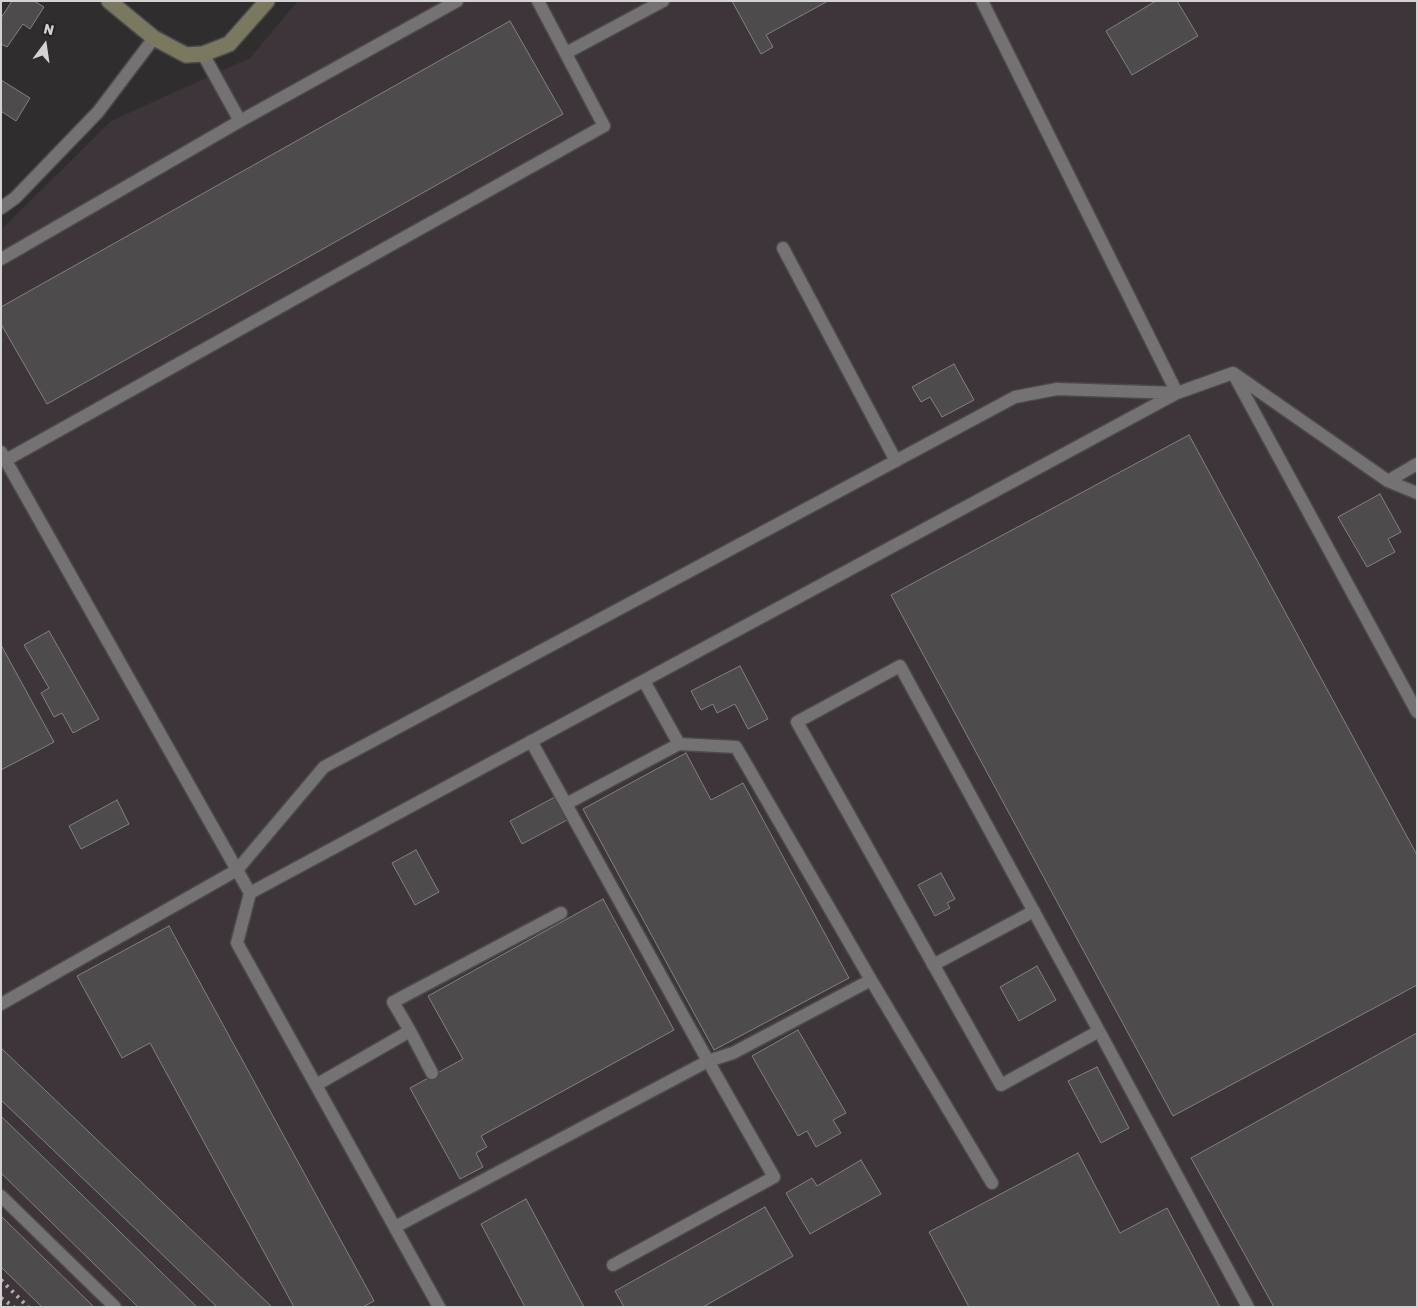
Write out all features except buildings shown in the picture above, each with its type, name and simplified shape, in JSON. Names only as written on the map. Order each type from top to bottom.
[{"type":"street","points":[[109,1],[154,38],[186,55],[203,54],[229,44],[266,1]]},
{"type":"lane","points":[[1,259],[240,121],[457,1]]},
{"type":"lane","points":[[439,1307],[237,943],[250,893],[4,456],[604,126],[538,1]]},
{"type":"lane","points":[[566,53],[663,1]]},
{"type":"lane","points":[[982,1],[1177,393]]},
{"type":"lane","points":[[1,208],[15,198],[98,112],[154,38]]},
{"type":"lane","points":[[203,54],[240,121]]},
{"type":"lane","points":[[783,248],[896,461]]},
{"type":"lane","points":[[250,893],[1177,393],[1233,373]]},
{"type":"lane","points":[[1233,373],[1388,481],[1417,492]]},
{"type":"lane","points":[[1233,373],[1417,712]]},
{"type":"lane","points":[[1,1004],[237,870],[324,767],[1015,397],[1057,389],[1177,393]]},
{"type":"lane","points":[[1388,481],[1417,464]]},
{"type":"lane","points":[[1099,1031],[1001,1085],[797,722],[900,666],[1034,911],[1099,1031],[1248,1307]]},
{"type":"lane","points":[[644,681],[679,744]]},
{"type":"lane","points":[[531,742],[774,1177],[613,1266]]},
{"type":"lane","points":[[566,804],[679,744],[736,747],[871,980],[992,1183]]},
{"type":"lane","points":[[934,965],[1034,911]]},
{"type":"lane","points":[[432,1073],[393,1002],[561,913]]},
{"type":"lane","points":[[395,1227],[708,1061],[733,1053],[871,980]]},
{"type":"lane","points":[[316,1086],[410,1031]]},
{"type":"lane","points":[[1,1196],[115,1307]]},
{"type":"shaded area","points":[[298,1],[1417,1],[1417,1307],[1,1307],[1,230],[111,121],[250,58]]},
{"type":"railway","points":[[1,1280],[28,1307]]},
{"type":"railway","points":[[1,1298],[14,1307]]}]
